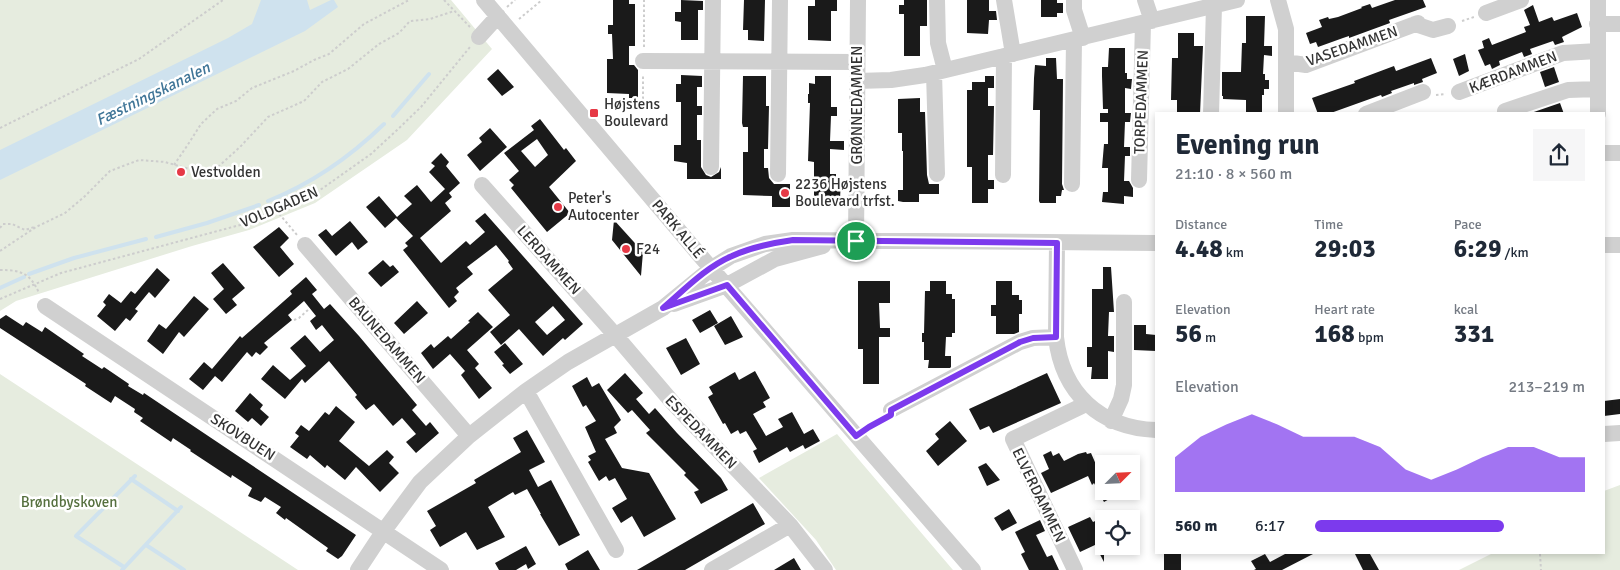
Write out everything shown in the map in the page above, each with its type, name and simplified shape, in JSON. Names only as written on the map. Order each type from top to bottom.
[{"type":"street","name":"PARK ALLÉ","points":[[484,0],[856,436],[973,570]]},
{"type":"street","points":[[711,168],[713,0]]},
{"type":"street","points":[[778,174],[780,0]]},
{"type":"street","name":"GRØNNEDAMMEN","points":[[856,241],[858,0]]},
{"type":"street","points":[[937,0],[940,71],[937,174]]},
{"type":"street","points":[[1003,175],[1009,55],[1004,0]]},
{"type":"street","points":[[1072,184],[1078,39],[1074,0]]},
{"type":"street","name":"TORPEDAMMEN","points":[[1139,180],[1148,22],[1146,0]]},
{"type":"street","name":"VASEDAMMEN","points":[[1278,0],[1286,29],[1286,112]]},
{"type":"street","points":[[1486,13],[1520,0]]},
{"type":"street","points":[[1598,0],[1598,112]]},
{"type":"street","points":[[857,82],[891,80],[940,71],[1224,2],[1211,112]]},
{"type":"street","points":[[479,37],[503,22]]},
{"type":"street","name":"VASEDAMMEN","points":[[1286,62],[1306,65],[1417,23],[1433,30],[1448,26]]},
{"type":"street","points":[[1597,24],[1620,24]]},
{"type":"street","name":"KÆRDAMMEN","points":[[1459,92],[1563,53],[1598,51]]},
{"type":"street","points":[[644,61],[857,62]]},
{"type":"street","points":[[1505,111],[1568,90],[1598,89]]},
{"type":"street","points":[[1371,112],[1423,92]]},
{"type":"street","points":[[1605,153],[1620,153]]},
{"type":"street","name":"LERDAMMEN","points":[[482,184],[616,336]]},
{"type":"street","points":[[358,570],[420,482],[469,436],[526,391],[568,362],[663,308],[712,268],[731,256],[765,244],[793,240],[1155,243]]},
{"type":"street","points":[[663,308],[727,285],[775,260],[839,241]]},
{"type":"street","points":[[1057,243],[1056,337],[1062,366],[1072,386],[1086,404],[1111,421],[1129,427],[1155,430]]},
{"type":"street","name":"BAUNEDAMMEN","points":[[305,245],[469,436]]},
{"type":"street","points":[[1605,245],[1620,245]]},
{"type":"street","points":[[1111,421],[1121,399],[1124,385],[1124,302]]},
{"type":"street","name":"SKOVBUEN","points":[[45,306],[441,570]]},
{"type":"street","name":"ESPEDAMMEN","points":[[616,336],[673,403],[790,525],[825,570]]},
{"type":"street","points":[[891,410],[1020,342],[1033,338],[1056,337]]},
{"type":"street","points":[[526,391],[616,550]]},
{"type":"street","name":"ELVERDAMMEN","points":[[1075,570],[1013,439],[1086,404]]},
{"type":"street","points":[[1605,434],[1620,433]]},
{"type":"street","points":[[712,570],[790,525]]},
{"type":"path","points":[[0,128],[139,59],[223,0]]},
{"type":"path","points":[[174,165],[201,124],[217,109],[236,101],[252,88],[329,54],[364,24],[410,0]]},
{"type":"path","points":[[444,0],[479,37]]},
{"type":"path","points":[[511,1],[515,0]]},
{"type":"path","points":[[503,22],[542,0]]},
{"type":"path","points":[[0,251],[36,227],[65,213],[110,171],[139,160],[165,162],[202,173],[219,166],[268,117],[304,101],[322,82],[348,69],[379,44],[399,32],[410,21],[430,19],[454,11]]},
{"type":"path","points":[[1448,26],[1486,13]]},
{"type":"path","name":"VOLDGADEN","points":[[0,299],[61,273],[240,224],[314,195],[371,154],[421,107],[479,37]]},
{"type":"path","points":[[1423,92],[1427,96],[1459,92]]},
{"type":"path","points":[[276,210],[305,245]]},
{"type":"path","points":[[0,228],[4,224],[12,224],[25,230],[36,227]]},
{"type":"path","points":[[0,270],[18,270],[26,274],[35,284]]},
{"type":"path","points":[[294,320],[309,309]]},
{"type":"path","points":[[856,436],[891,415],[891,410]]},
{"type":"path","points":[[1540,554],[1541,570]]},
{"type":"green space","name":"Vestvolden","points":[[0,0],[451,0],[492,49],[407,140],[315,203],[249,230],[16,301],[0,311]]},
{"type":"green space","name":"Brøndbyskoven","points":[[0,374],[298,570],[0,570]]},
{"type":"green space","points":[[837,434],[953,570],[836,570],[816,540],[759,478]]},
{"type":"green space","points":[[1620,485],[1620,570],[1459,570],[1491,554],[1605,554],[1605,491]]},
{"type":"water","name":"Fæstningskanalen","points":[[261,0],[307,0],[310,10],[334,0],[338,7],[305,31],[0,180],[0,150],[228,38],[252,24]]},
{"type":"building","points":[[613,0],[629,0],[629,4],[635,4],[635,46],[629,46],[629,65],[634,65],[638,70],[638,98],[629,98],[629,94],[607,93],[607,59],[613,59],[612,34],[608,34],[608,25],[613,25]]},
{"type":"building","points":[[681,0],[703,1],[703,10],[698,10],[698,40],[681,40],[681,22],[675,21],[675,12],[681,12]]},
{"type":"building","points":[[744,0],[765,0],[764,41],[748,40],[748,30],[743,30]]},
{"type":"building","points":[[815,0],[837,0],[837,11],[831,11],[831,41],[808,40],[808,6],[815,6]]},
{"type":"building","points":[[904,0],[927,0],[927,26],[920,26],[920,56],[904,56],[904,14],[899,14],[899,5],[904,5]]},
{"type":"building","points":[[967,0],[989,0],[989,11],[996,11],[997,20],[989,20],[988,34],[967,33]]},
{"type":"building","points":[[1041,0],[1057,0],[1057,3],[1063,3],[1063,13],[1057,13],[1057,17],[1041,17]]},
{"type":"building","points":[[1395,0],[1423,0],[1426,7],[1389,20],[1390,23],[1349,38],[1349,36],[1318,47],[1316,42],[1310,44],[1306,33],[1322,27],[1319,20],[1328,17],[1329,19],[1338,17],[1370,4],[1372,8]]},
{"type":"building","points":[[1533,5],[1539,22],[1552,17],[1554,21],[1577,13],[1582,27],[1562,37],[1564,42],[1555,45],[1553,41],[1530,49],[1532,54],[1524,57],[1522,52],[1499,61],[1500,65],[1492,69],[1490,64],[1485,66],[1478,50],[1484,48],[1482,41],[1489,38],[1492,45],[1526,32],[1524,27],[1530,25],[1524,10]]},
{"type":"building","points":[[1246,16],[1265,16],[1264,46],[1272,46],[1272,56],[1264,55],[1263,74],[1265,74],[1265,80],[1269,80],[1269,89],[1264,89],[1264,95],[1262,95],[1262,112],[1246,112],[1246,100],[1223,99],[1222,96],[1222,72],[1241,72],[1242,43],[1246,43]]},
{"type":"building","points":[[1178,33],[1194,33],[1194,46],[1203,46],[1200,112],[1177,112],[1177,100],[1171,100],[1172,58],[1178,58]]},
{"type":"building","points":[[1109,48],[1125,48],[1125,73],[1127,73],[1127,79],[1132,79],[1131,89],[1125,88],[1125,113],[1131,113],[1130,122],[1125,122],[1124,147],[1130,147],[1130,156],[1125,156],[1124,181],[1129,181],[1133,188],[1133,197],[1124,196],[1124,204],[1102,202],[1103,192],[1108,192],[1108,168],[1102,168],[1104,144],[1108,144],[1108,122],[1100,122],[1100,113],[1108,113],[1108,109],[1103,109],[1102,67],[1108,67]]},
{"type":"building","points":[[1465,54],[1469,71],[1459,76],[1453,59]]},
{"type":"building","points":[[1046,58],[1056,58],[1057,79],[1063,79],[1062,184],[1064,190],[1062,190],[1061,196],[1056,196],[1056,203],[1040,203],[1039,201],[1040,110],[1033,110],[1034,78],[1035,65],[1046,66]]},
{"type":"building","points":[[1431,58],[1437,73],[1422,79],[1423,82],[1391,91],[1392,93],[1382,97],[1381,95],[1334,112],[1317,112],[1312,98],[1355,83],[1354,81],[1394,66],[1396,71]]},
{"type":"building","points":[[1554,67],[1559,82],[1545,87],[1540,72]]},
{"type":"building","points":[[498,69],[514,87],[502,96],[487,79]]},
{"type":"building","points":[[681,75],[702,76],[702,87],[697,87],[697,106],[702,106],[702,115],[697,115],[697,140],[701,140],[701,167],[706,175],[711,177],[719,172],[721,167],[721,179],[687,179],[687,163],[674,161],[674,145],[681,145],[681,102],[676,102],[676,84],[681,84]]},
{"type":"building","points":[[743,76],[766,76],[766,106],[769,106],[768,149],[764,149],[764,168],[768,168],[769,178],[774,184],[790,184],[790,207],[772,207],[772,196],[743,195],[743,152],[748,152],[748,127],[743,127],[742,123]]},
{"type":"building","points":[[815,76],[831,76],[831,107],[837,107],[837,116],[831,116],[830,141],[844,141],[844,150],[830,149],[830,174],[836,174],[836,179],[841,179],[840,199],[814,197],[814,162],[808,161],[810,103],[808,103],[808,94],[809,83],[815,84]]},
{"type":"building","points":[[985,76],[994,76],[994,88],[988,88],[988,106],[994,106],[993,155],[988,155],[988,180],[994,180],[994,189],[988,189],[988,203],[972,203],[972,167],[967,167],[967,90],[972,90],[972,82],[985,82]]},
{"type":"building","points":[[920,98],[920,112],[925,112],[927,175],[929,184],[939,184],[939,194],[919,194],[919,202],[903,202],[898,201],[898,190],[903,190],[903,151],[902,133],[898,133],[898,99]]},
{"type":"building","points":[[1560,103],[1563,112],[1534,112]]},
{"type":"building","points":[[540,119],[564,150],[566,148],[576,161],[549,187],[570,213],[547,232],[511,188],[514,185],[509,180],[519,171],[504,153],[534,130],[531,126]],"holes":[[[537,139],[548,155],[535,167],[521,151]]]},
{"type":"building","points":[[490,128],[507,147],[480,171],[467,155],[482,142],[479,138]]},
{"type":"building","points":[[441,153],[449,162],[446,166],[460,183],[449,193],[452,197],[445,203],[451,211],[420,238],[441,263],[466,241],[470,245],[485,232],[475,221],[485,213],[583,324],[565,340],[563,338],[543,356],[519,329],[501,345],[490,332],[510,315],[488,290],[513,269],[496,245],[467,267],[473,274],[456,288],[459,292],[454,297],[457,301],[449,308],[403,250],[408,246],[405,243],[413,236],[396,218],[385,228],[366,207],[379,196],[397,217],[412,204],[404,196],[417,185],[431,202],[445,189],[429,172],[435,166],[431,163]],"holes":[[[553,306],[565,320],[547,335],[535,322]]]},
{"type":"building","points":[[614,220],[643,252],[641,276],[612,240]]},
{"type":"building","points":[[350,221],[368,242],[358,250],[352,242],[336,256],[318,235],[326,229],[332,236]]},
{"type":"building","points":[[279,227],[289,238],[280,247],[294,264],[279,277],[253,247]]},
{"type":"building","points":[[383,260],[390,267],[393,265],[399,272],[381,287],[368,273]]},
{"type":"building","points":[[223,263],[245,288],[232,299],[237,305],[226,314],[213,299],[224,289],[211,273]]},
{"type":"building","points":[[1103,267],[1111,267],[1114,312],[1109,312],[1108,336],[1114,336],[1114,352],[1108,351],[1108,379],[1091,379],[1092,367],[1087,367],[1087,347],[1092,347],[1092,289],[1103,289]]},
{"type":"building","points":[[157,268],[170,280],[155,298],[149,292],[135,309],[138,311],[130,321],[126,318],[115,331],[97,316],[106,305],[103,302],[109,294],[121,303],[131,291],[135,294]]},
{"type":"building","points":[[306,277],[317,290],[312,294],[324,309],[330,304],[417,405],[412,410],[426,426],[430,422],[439,433],[416,453],[406,442],[416,434],[402,418],[393,426],[374,404],[366,410],[355,397],[357,395],[329,361],[305,383],[302,379],[285,399],[261,379],[273,365],[290,380],[306,366],[290,348],[305,335],[320,352],[334,340],[322,325],[316,330],[310,321],[316,316],[304,301],[288,315],[292,320],[264,343],[268,347],[260,355],[256,352],[252,357],[247,352],[222,382],[215,376],[203,390],[189,379],[204,362],[212,369],[240,336],[242,338],[292,294],[290,291]]},
{"type":"building","points":[[858,281],[890,281],[890,303],[879,303],[880,328],[890,328],[890,337],[879,337],[879,384],[863,384],[863,349],[858,349]]},
{"type":"building","points":[[930,281],[946,281],[946,294],[952,294],[952,299],[955,299],[955,333],[952,333],[952,337],[946,337],[945,356],[951,356],[950,368],[928,368],[929,360],[924,360],[922,333],[924,333],[925,291],[930,291]]},
{"type":"building","points":[[996,281],[1012,281],[1012,295],[1019,295],[1019,300],[1022,300],[1022,314],[1019,314],[1019,332],[1014,334],[996,334],[996,316],[991,316],[991,305],[996,305]]},
{"type":"building","points":[[194,296],[209,309],[184,337],[179,332],[163,354],[147,341],[159,324],[166,329]]},
{"type":"building","points":[[417,301],[428,313],[404,334],[394,323]]},
{"type":"building","points":[[710,310],[718,323],[700,333],[692,320]]},
{"type":"building","points":[[478,312],[493,327],[467,350],[479,364],[475,368],[492,388],[479,399],[461,375],[465,371],[450,354],[433,369],[421,353],[431,344],[434,348],[448,336],[451,339]]},
{"type":"building","points":[[6,315],[23,326],[26,322],[42,332],[45,327],[84,354],[82,356],[102,369],[104,367],[143,395],[144,393],[356,535],[342,556],[338,559],[326,551],[328,548],[276,513],[281,507],[265,497],[261,502],[248,496],[252,488],[232,475],[231,478],[173,438],[171,442],[140,421],[143,418],[134,412],[135,409],[115,396],[111,403],[85,386],[86,384],[0,328],[0,319]]},
{"type":"building","points":[[731,316],[743,337],[725,345],[714,326]]},
{"type":"building","points":[[1134,325],[1146,325],[1146,334],[1155,335],[1155,351],[1134,350]]},
{"type":"building","points":[[686,338],[700,364],[681,375],[666,348]]},
{"type":"building","points":[[505,343],[523,364],[510,374],[494,352]]},
{"type":"building","points":[[755,371],[770,398],[763,402],[766,407],[753,414],[766,436],[783,427],[778,419],[792,412],[804,434],[813,429],[820,441],[805,449],[803,445],[790,452],[787,447],[759,463],[753,451],[757,449],[746,431],[740,434],[738,430],[731,434],[725,423],[723,424],[708,397],[713,394],[709,387],[735,372],[739,380]]},
{"type":"building","points":[[625,373],[643,393],[636,399],[649,414],[655,408],[721,478],[728,490],[701,504],[694,492],[699,490],[684,475],[686,473],[646,433],[650,430],[632,410],[628,413],[607,390]]},
{"type":"building","points":[[1047,373],[1061,403],[993,433],[989,426],[980,430],[969,409]]},
{"type":"building","points":[[587,377],[592,387],[599,383],[621,420],[614,427],[617,433],[605,439],[622,468],[649,473],[676,519],[644,537],[632,516],[621,523],[612,508],[627,499],[615,478],[609,481],[606,476],[599,481],[588,462],[591,460],[588,456],[596,452],[585,427],[596,421],[586,405],[583,407],[572,386]]},
{"type":"building","points":[[250,393],[263,405],[260,409],[269,417],[261,426],[252,418],[248,422],[235,411]]},
{"type":"building","points":[[1620,399],[1620,414],[1605,416],[1605,401]]},
{"type":"building","points":[[336,406],[355,422],[339,441],[369,466],[387,450],[394,457],[389,463],[399,473],[380,492],[356,467],[345,480],[327,465],[325,468],[310,455],[307,459],[290,447],[299,436],[295,433],[301,425],[309,431],[325,412],[329,415]]},
{"type":"building","points":[[950,421],[967,441],[938,466],[926,451],[939,439],[935,434]]},
{"type":"building","points":[[527,430],[545,462],[529,470],[538,487],[551,480],[580,535],[559,546],[527,489],[515,495],[513,492],[488,507],[505,537],[477,550],[466,532],[440,547],[430,530],[436,526],[427,511],[476,483],[474,480],[521,452],[513,438]]},
{"type":"building","points":[[1051,451],[1053,456],[1059,453],[1064,461],[1078,454],[1091,453],[1095,462],[1095,485],[1094,483],[1092,485],[1088,476],[1051,493],[1041,473],[1049,469],[1043,455]]},
{"type":"building","points":[[986,463],[1000,480],[987,486],[978,467]]},
{"type":"building","points":[[753,503],[765,524],[685,570],[637,570]]},
{"type":"building","points":[[1009,509],[1017,523],[1002,531],[994,518]]},
{"type":"building","points":[[1090,517],[1093,522],[1095,521],[1095,545],[1080,552],[1068,527]]},
{"type":"building","points":[[1040,520],[1045,531],[1036,535],[1047,557],[1052,555],[1059,570],[1029,570],[1021,554],[1025,552],[1015,532]]},
{"type":"building","points":[[526,546],[536,564],[528,569],[526,564],[516,570],[499,570],[495,563]]},
{"type":"building","points":[[588,550],[600,570],[568,570],[565,564]]},
{"type":"building","points":[[1164,554],[1181,554],[1181,570],[1164,570]]},
{"type":"building","points":[[1265,554],[1270,562],[1285,554],[1313,554],[1282,570],[1254,570],[1256,569],[1251,561]]},
{"type":"building","points":[[1355,554],[1370,554],[1379,570],[1363,570]]},
{"type":"building","points":[[794,558],[801,570],[774,570]]},
{"type":"waterway","points":[[393,116],[429,74]]},
{"type":"waterway","points":[[268,201],[315,178],[344,158],[384,124]]},
{"type":"waterway","points":[[156,237],[207,223],[259,205]]},
{"type":"waterway","points":[[29,274],[74,258],[146,239]]},
{"type":"waterway","points":[[0,288],[24,277]]},
{"type":"waterway","points":[[124,567],[76,536],[135,476]]},
{"type":"waterway","points":[[131,479],[178,511]]},
{"type":"waterway","points":[[122,570],[181,507]]},
{"type":"waterway","points":[[146,545],[184,570]]},
{"type":"place","name":"Højstens Boulevard","points":[[594,113]]},
{"type":"place","name":"Vestvolden","points":[[181,172]]},
{"type":"place","name":"2236 Højstens Boulevard trfst.","points":[[785,193]]},
{"type":"place","name":"Peter's Autocenter","points":[[558,207]]},
{"type":"place","name":"F24","points":[[626,249]]},
{"type":"route","points":[[793,240],[856,241],[1057,243],[1056,337],[1033,338],[1020,342],[891,410],[891,415],[856,436],[727,285],[663,308],[712,268],[731,256],[765,244],[793,240]]}]
